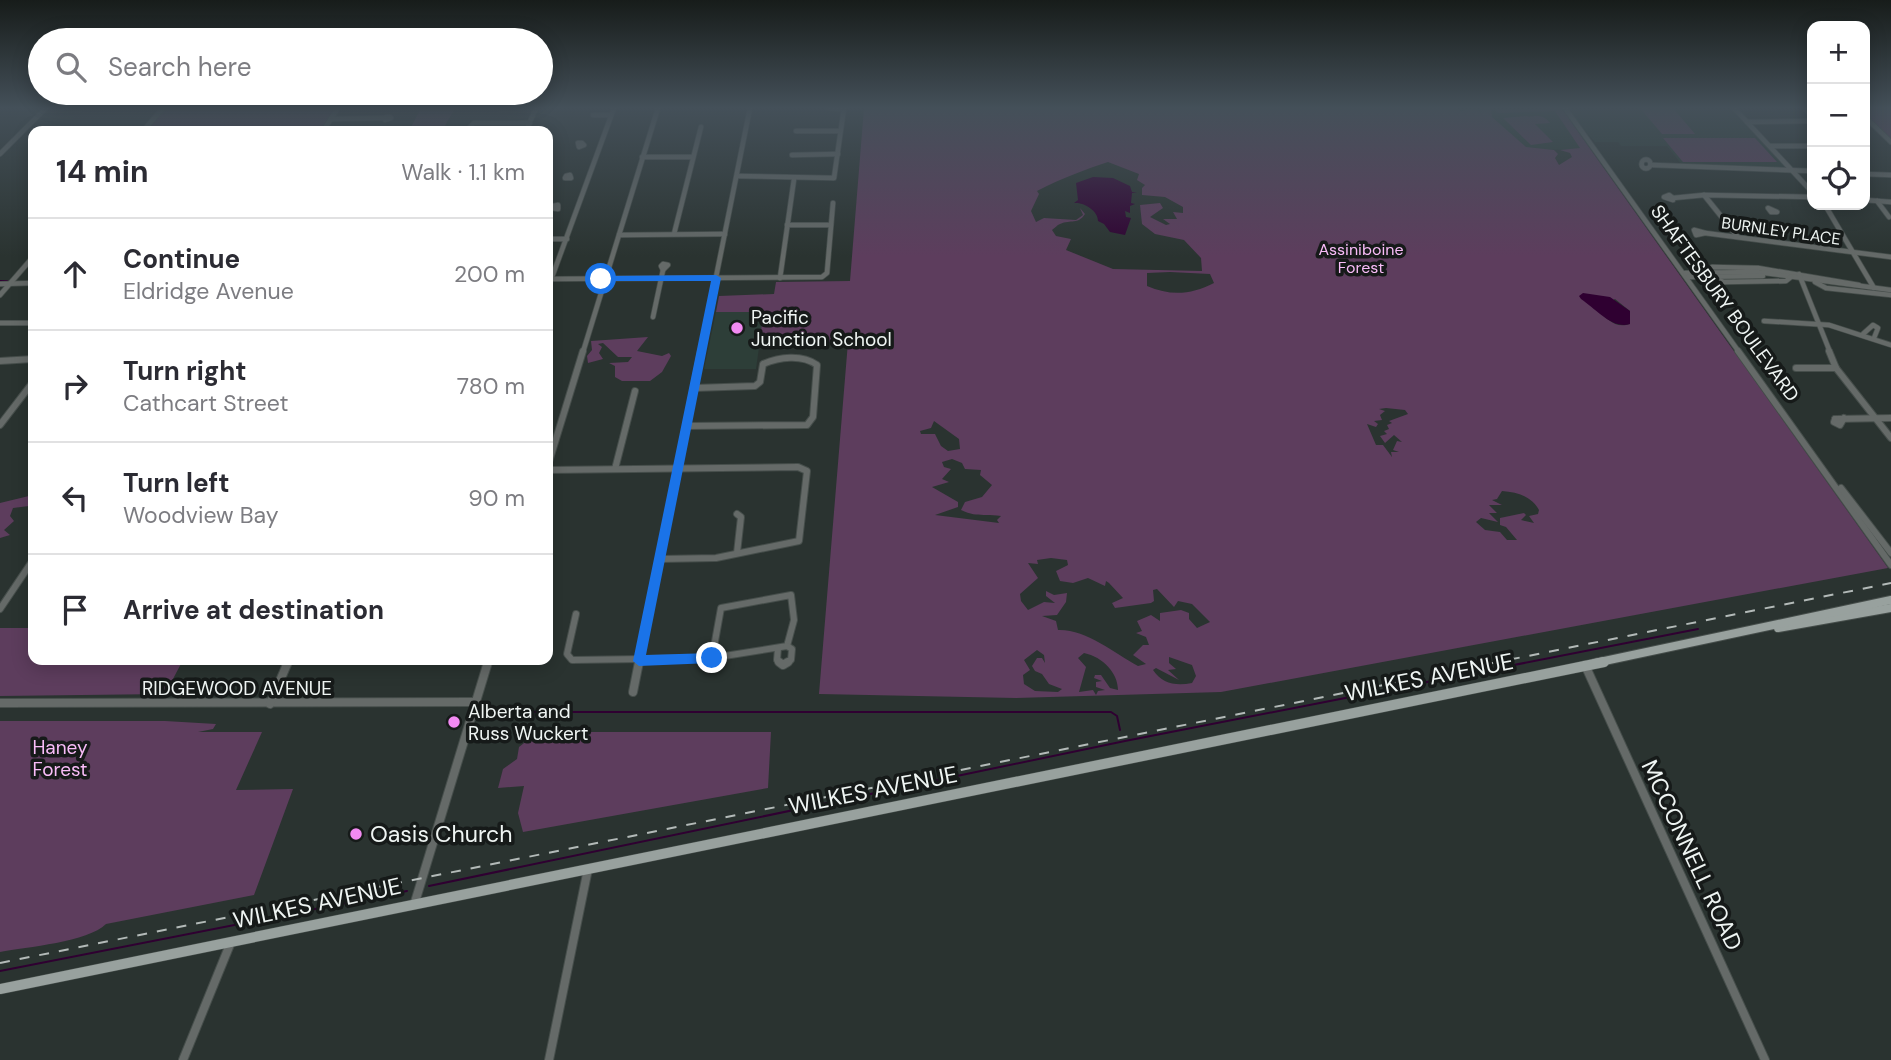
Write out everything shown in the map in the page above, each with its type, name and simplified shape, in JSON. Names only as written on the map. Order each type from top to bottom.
[{"type":"main road","name":"WILKES AVENUE","points":[[0,989],[415,902],[1754,631],[1891,600]]},
{"type":"main road","name":"WILKES AVENUE","points":[[1754,631],[1891,608]]},
{"type":"street","points":[[553,272],[596,157]]},
{"type":"street","points":[[553,452],[642,157]]},
{"type":"street","points":[[674,234],[694,157]]},
{"type":"street","points":[[633,692],[741,157]]},
{"type":"street","points":[[737,176],[834,178],[837,157]]},
{"type":"street","name":"SHAFTESBURY BOULEVARD","points":[[1601,157],[1891,565]]},
{"type":"street","points":[[1781,157],[1807,188]]},
{"type":"street","points":[[1653,166],[1807,171]]},
{"type":"street","points":[[1870,173],[1891,176]]},
{"type":"street","points":[[572,177],[589,177]]},
{"type":"street","points":[[780,278],[794,178]]},
{"type":"street","points":[[1757,194],[1769,208]]},
{"type":"street","points":[[1674,198],[1807,194]]},
{"type":"street","points":[[1704,195],[1737,236]]},
{"type":"street","points":[[1870,200],[1891,202]]},
{"type":"street","points":[[1877,201],[1890,217],[1891,225]]},
{"type":"street","points":[[553,279],[824,276],[833,203]]},
{"type":"street","points":[[560,207],[578,207]]},
{"type":"street","points":[[1828,210],[1874,288]]},
{"type":"street","points":[[788,225],[831,225]]},
{"type":"street","name":"BURNLEY PLACE","points":[[1705,233],[1891,257]]},
{"type":"street","points":[[619,235],[725,234]]},
{"type":"street","points":[[553,239],[567,239]]},
{"type":"street","points":[[0,295],[28,263]]},
{"type":"street","points":[[1678,263],[1724,282],[1786,281],[1788,277]]},
{"type":"street","points":[[1698,291],[1698,280],[1708,275],[1713,267],[1753,267],[1814,281],[1890,290]]},
{"type":"street","points":[[653,317],[663,270]]},
{"type":"street","points":[[1686,275],[1757,272],[1851,281],[1861,287]]},
{"type":"street","points":[[1801,277],[1836,368],[1891,438]]},
{"type":"street","points":[[1814,281],[1826,288],[1890,290]]},
{"type":"street","points":[[0,284],[28,283]]},
{"type":"street","points":[[1764,321],[1817,321],[1891,345]]},
{"type":"street","points":[[0,323],[28,323]]},
{"type":"street","points":[[1863,334],[1873,325],[1878,328],[1874,338]]},
{"type":"street","points":[[0,361],[28,359]]},
{"type":"street","points":[[687,426],[807,425],[813,417],[817,365],[808,359],[770,359],[763,363],[760,382],[755,386],[694,388]]},
{"type":"street","points":[[1796,368],[1836,368]]},
{"type":"street","points":[[0,425],[28,389]]},
{"type":"street","points":[[615,469],[635,391]]},
{"type":"street","points":[[1843,418],[1891,418]]},
{"type":"street","points":[[553,468],[805,469],[799,541],[716,558],[660,559]]},
{"type":"street","name":"SHAFTESBURY BOULEVARD","points":[[1834,483],[1891,552]]},
{"type":"street","points":[[737,514],[741,517],[737,554]]},
{"type":"street","points":[[0,610],[28,568]]},
{"type":"street","points":[[576,614],[567,646],[567,654],[572,660],[712,658],[787,646],[791,640],[795,603],[786,594],[721,608],[712,658]]},
{"type":"street","points":[[778,648],[777,660],[783,665],[791,660],[792,649],[787,646]]},
{"type":"street","points":[[270,704],[287,665]]},
{"type":"street","points":[[415,902],[486,665]]},
{"type":"street","name":"MCCONNELL ROAD","points":[[1585,665],[1765,1060]]},
{"type":"street","name":"RIDGEWOOD AVENUE","points":[[0,703],[475,702]]},
{"type":"street","points":[[549,1060],[589,867]]},
{"type":"street","points":[[183,1060],[231,942]]},
{"type":"shaded area","points":[[1676,157],[1777,157],[1786,167],[1683,166]]},
{"type":"shaded area","points":[[1093,177],[1113,178],[1130,186],[1132,192],[1137,192],[1132,193],[1131,203],[1135,204],[1130,206],[1130,213],[1125,211],[1126,217],[1131,218],[1125,235],[1110,232],[1098,221],[1093,210],[1086,205],[1074,203],[1078,200],[1076,183]]},
{"type":"shaded area","points":[[1583,293],[1610,297],[1630,311],[1630,324],[1617,324],[1605,318],[1581,299],[1579,296]]},
{"type":"shaded area","name":"Pacific Junction School","points":[[716,312],[764,312],[756,369],[704,369]]},
{"type":"green space","name":"Assiniboine Forest","points":[[860,157],[1555,157],[1559,165],[1571,157],[1596,157],[1888,568],[1221,692],[1016,698],[819,694],[848,342],[760,343],[763,312],[716,312],[719,296],[774,294],[776,282],[850,281]],"holes":[[[1108,162],[1139,174],[1137,180],[1145,185],[1142,195],[1165,197],[1183,207],[1183,213],[1173,212],[1177,219],[1163,219],[1170,224],[1166,225],[1150,217],[1163,208],[1160,203],[1140,205],[1142,224],[1155,234],[1184,240],[1201,258],[1202,271],[1113,269],[1066,250],[1071,239],[1056,236],[1052,230],[1060,224],[1080,220],[1085,214],[1080,208],[1083,215],[1076,220],[1044,218],[1036,222],[1031,211],[1039,194],[1037,191]],[[1147,273],[1210,274],[1214,283],[1180,293],[1147,286]],[[1615,299],[1630,311],[1630,324],[1616,324],[1598,309]],[[1379,409],[1405,410],[1408,414],[1389,421],[1392,423],[1387,425],[1389,429],[1384,431],[1387,434],[1380,436],[1385,443],[1394,435],[1402,442],[1397,441],[1393,450],[1399,452],[1391,452],[1392,457],[1383,445],[1376,445],[1367,424],[1376,427],[1378,424],[1374,421],[1382,420],[1380,415],[1385,411]],[[934,421],[959,439],[960,449],[948,451],[941,446],[935,434],[921,434],[920,431],[931,428]],[[952,459],[962,463],[965,469],[981,470],[980,475],[992,485],[982,497],[965,502],[961,510],[977,515],[1001,516],[997,520],[999,523],[935,515],[958,507],[958,502],[932,487],[949,482],[942,479],[951,469],[944,467],[942,462]],[[1502,491],[1518,494],[1536,505],[1538,514],[1529,516],[1534,523],[1521,520],[1526,515],[1524,513],[1500,518],[1500,525],[1506,527],[1517,540],[1507,540],[1500,532],[1485,530],[1476,522],[1481,518],[1498,522],[1489,513],[1497,513],[1489,505],[1502,505],[1492,500],[1497,499]],[[1051,558],[1067,560],[1068,565],[1056,571],[1060,581],[1073,583],[1088,578],[1105,586],[1106,581],[1123,598],[1112,603],[1115,608],[1151,603],[1154,601],[1153,590],[1157,589],[1174,607],[1178,601],[1192,604],[1210,622],[1197,628],[1189,619],[1189,613],[1181,610],[1160,613],[1160,621],[1151,615],[1137,621],[1142,631],[1136,633],[1146,637],[1149,645],[1143,645],[1133,655],[1146,664],[1138,666],[1079,633],[1058,630],[1056,621],[1042,616],[1057,615],[1066,602],[1067,593],[1054,595],[1046,591],[1046,596],[1055,603],[1044,602],[1028,610],[1021,601],[1020,594],[1038,578],[1028,563],[1038,564],[1037,560]],[[1037,650],[1044,655],[1045,663],[1042,658],[1037,658],[1032,666],[1035,671],[1042,674],[1049,684],[1062,689],[1058,692],[1035,691],[1024,684],[1023,675],[1030,670],[1024,660]],[[1084,653],[1103,662],[1112,672],[1118,690],[1110,688],[1101,675],[1095,675],[1094,678],[1102,681],[1096,682],[1096,687],[1105,690],[1098,691],[1096,695],[1093,690],[1079,692],[1086,667],[1078,658]],[[1169,657],[1192,665],[1196,676],[1192,683],[1175,684],[1165,681],[1153,670],[1156,668],[1179,680],[1168,670],[1176,669],[1169,663]]]},
{"type":"green space","points":[[1679,157],[1773,157],[1777,162],[1683,162]]},
{"type":"green space","points":[[648,337],[637,351],[662,356],[669,353],[671,356],[662,372],[650,381],[622,381],[615,377],[615,366],[609,363],[628,362],[632,357],[618,357],[603,343],[598,344],[602,347],[599,353],[603,359],[588,363],[587,356],[592,350],[591,341]]},
{"type":"green space","points":[[28,496],[28,506],[13,508],[10,516],[14,521],[4,530],[10,535],[0,538],[0,503]]},
{"type":"green space","points":[[0,628],[28,628],[28,665],[180,665],[165,694],[0,696]]},
{"type":"green space","name":"Haney Forest","points":[[0,721],[165,721],[216,724],[213,729],[198,732],[262,732],[236,790],[293,789],[254,895],[106,924],[72,939],[0,952]]},
{"type":"green space","points":[[538,732],[771,732],[768,788],[523,832],[518,813],[524,786],[498,788],[503,769],[517,759],[519,747]]},
{"type":"waterway","points":[[0,281],[7,281]]},
{"type":"waterway","points":[[429,886],[1125,741],[1698,629]]},
{"type":"waterway","points":[[482,712],[1111,712],[1117,716],[1120,730]]},
{"type":"waterway","points":[[0,971],[407,891]]},
{"type":"railway","points":[[0,963],[1891,583]]},
{"type":"place","name":"Pacific Junction School","points":[[737,328]]},
{"type":"place","name":"Alberta and Russ Wuckert","points":[[454,722]]},
{"type":"place","name":"Oasis Church","points":[[356,834]]},
{"type":"route","points":[[601,279],[716,278],[639,661],[712,658]]}]
